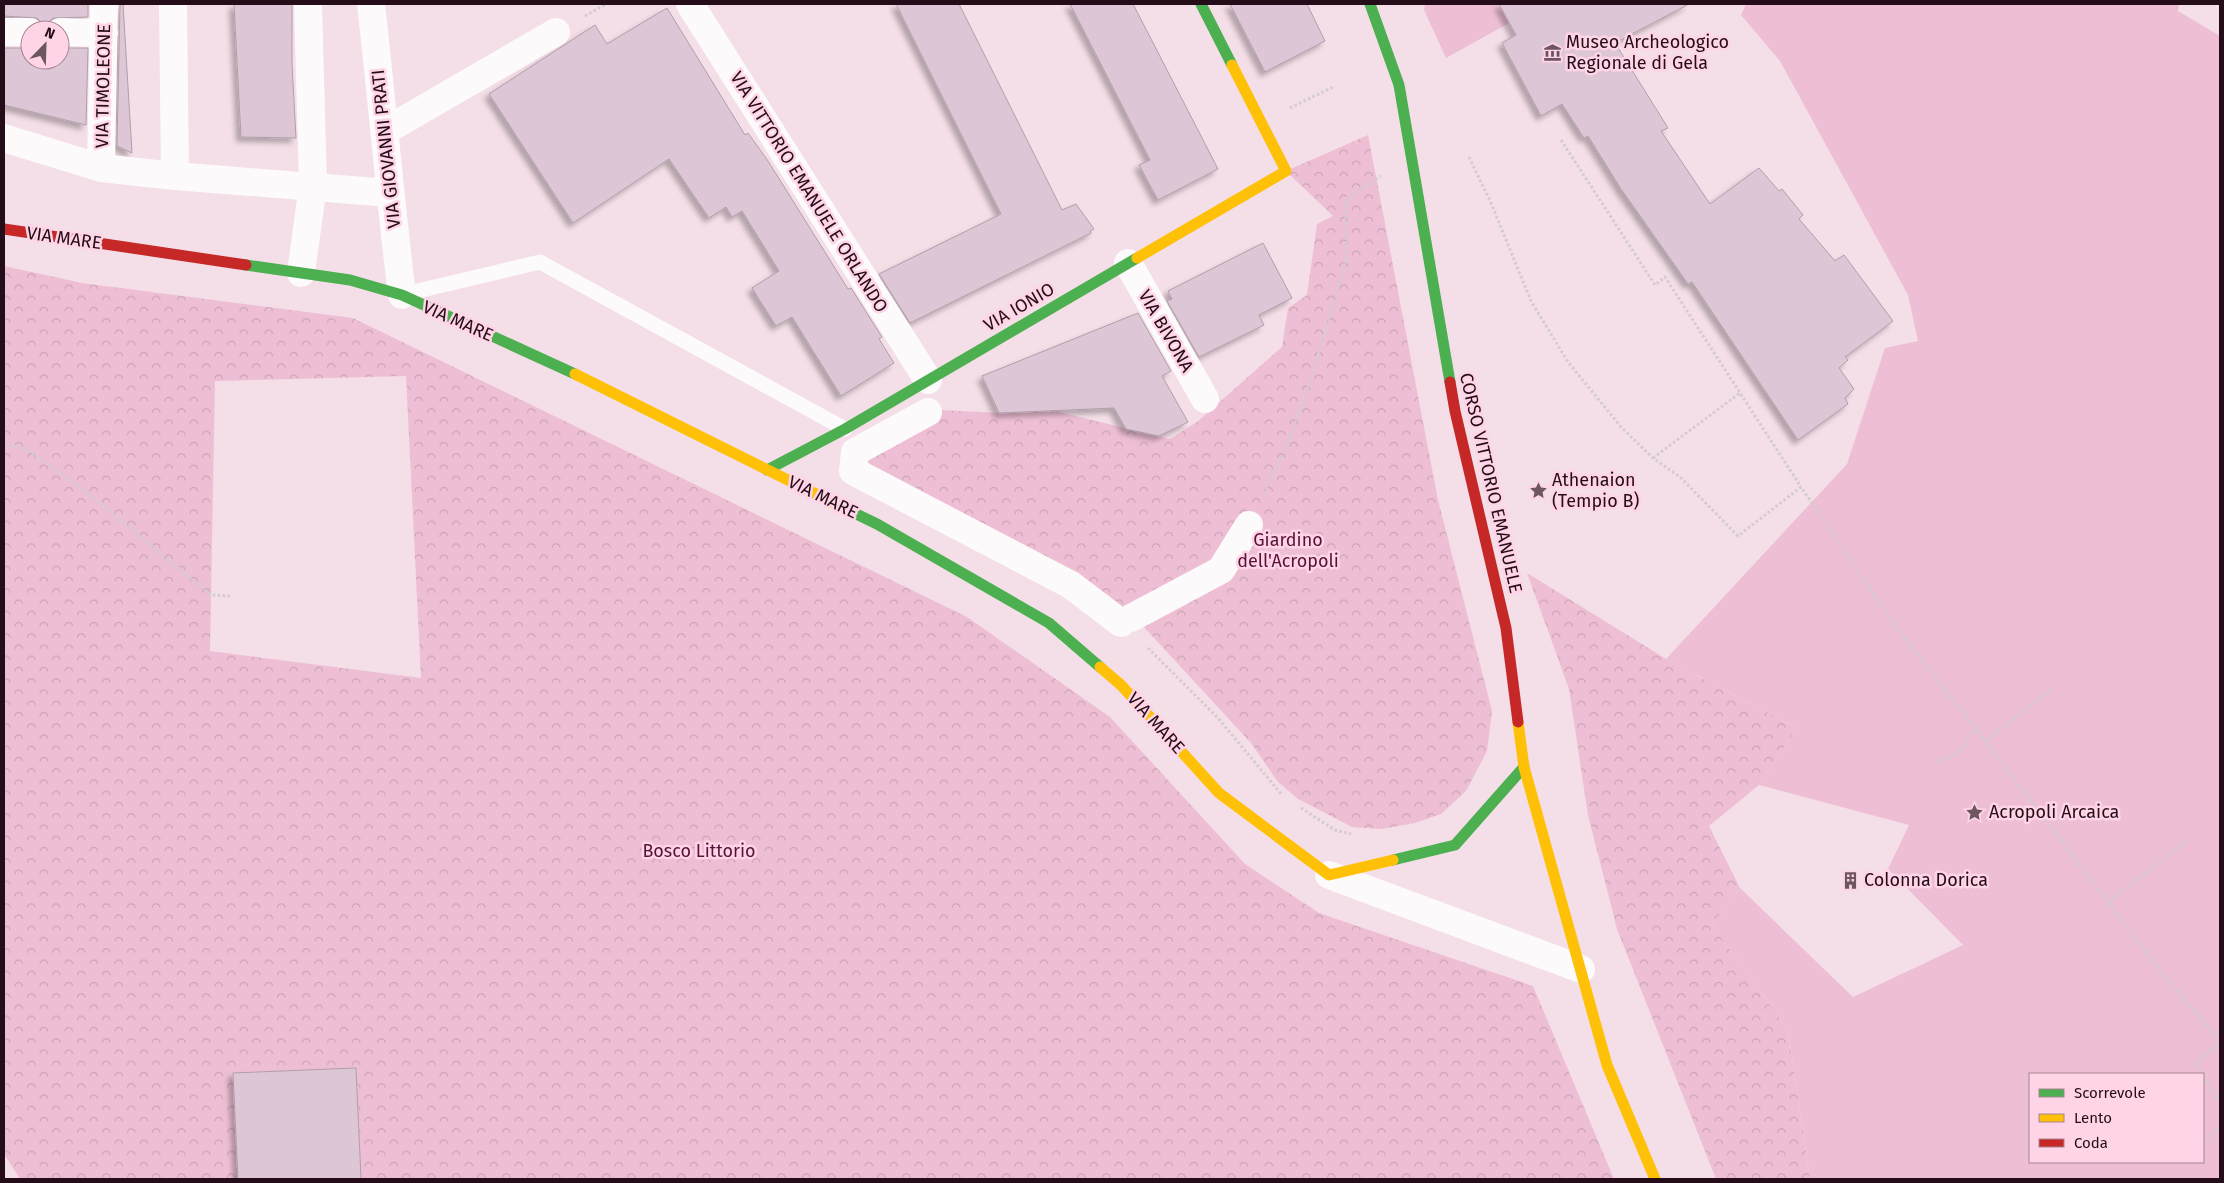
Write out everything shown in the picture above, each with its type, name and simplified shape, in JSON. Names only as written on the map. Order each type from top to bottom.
[{"type":"street","name":"VIA TIMOLEONE","points":[[101,168],[104,4]]},
{"type":"street","points":[[173,4],[175,176]]},
{"type":"street","points":[[301,273],[313,186],[308,4]]},
{"type":"street","name":"VIA GIOVANNI PRATI","points":[[371,4],[385,131],[389,193],[402,295]]},
{"type":"street","name":"VIA VITTORIO EMANUELE ORLANDO","points":[[690,4],[928,380]]},
{"type":"street","name":"VIA IONIO","points":[[767,470],[844,429],[1286,171],[1201,4]]},
{"type":"street","name":"CORSO VITTORIO EMANUELE","points":[[1370,4],[1399,85],[1455,412],[1506,628],[1524,767],[1608,1065],[1655,1179]]},
{"type":"street","points":[[4,32],[20,32]]},
{"type":"street","points":[[70,32],[104,32]]},
{"type":"street","points":[[385,131],[556,32]]},
{"type":"street","points":[[4,138],[101,168],[175,176],[389,193]]},
{"type":"street","name":"VIA MARE","points":[[4,229],[350,280],[402,295],[549,361],[877,524],[1049,624],[1121,685],[1219,793],[1329,875]]},
{"type":"street","name":"VIA BIVONA","points":[[1128,263],[1205,399]]},
{"type":"street","points":[[928,412],[855,452],[853,471],[1071,586],[1126,620],[1221,570],[1249,526]]},
{"type":"street","points":[[1329,875],[1455,845],[1524,767]]},
{"type":"street","points":[[1329,875],[1581,970]]},
{"type":"lane","points":[[402,295],[540,262],[844,429]]},
{"type":"path","points":[[1293,107],[1335,86]]},
{"type":"path","points":[[1561,140],[1655,285],[1665,277],[1801,487],[1898,630],[1986,741],[2171,985],[2220,1042],[2195,1063],[2201,1073]]},
{"type":"path","points":[[1469,158],[1495,212],[1532,301],[1550,334],[1568,362],[1621,426],[1653,458],[1680,477],[1738,536],[1801,487]]},
{"type":"path","points":[[1380,166],[1384,185]]},
{"type":"path","points":[[1249,526],[1291,436],[1313,373],[1346,260],[1346,199],[1382,176]]},
{"type":"path","points":[[1653,458],[1740,393]]},
{"type":"path","points":[[4,444],[25,449],[80,487],[211,595],[230,596]]},
{"type":"path","points":[[1126,620],[1218,718],[1282,795],[1289,800]]},
{"type":"path","points":[[1986,741],[2052,689]]},
{"type":"path","points":[[1938,761],[1955,756],[1965,745],[1966,736],[1977,730]]},
{"type":"path","points":[[1296,805],[1335,830],[1359,836]]},
{"type":"path","points":[[2108,902],[2188,840]]},
{"type":"path","points":[[2204,1078],[2220,1102]]},
{"type":"path","points":[[2204,1139],[2220,1128]]},
{"type":"green space","points":[[1425,4],[1499,4],[1509,23],[1446,58],[1424,10]]},
{"type":"green space","points":[[1746,4],[2179,4],[2178,11],[2220,36],[2220,1179],[1810,1179],[1788,1030],[1712,925],[1740,888],[1853,997],[1963,945],[1888,869],[1909,825],[1759,785],[1797,728],[1666,659],[1847,464],[1885,348],[1918,341],[1908,295],[1780,61],[1741,15]]},
{"type":"green space","name":"Giardino dell'Acropoli","points":[[1368,135],[1438,500],[1492,711],[1487,751],[1466,791],[1441,814],[1415,823],[1381,829],[1352,827],[1298,799],[1278,782],[1251,743],[1142,625],[865,465],[870,453],[941,410],[999,413],[1055,411],[1170,439],[1197,422],[1282,347],[1288,308],[1307,295],[1317,224],[1333,216],[1286,171]]},
{"type":"green space","name":"Bosco Littorio","points":[[4,266],[82,283],[353,318],[967,617],[1110,717],[1245,864],[1319,913],[1533,986],[1614,1179],[361,1179],[355,1068],[233,1073],[238,1179],[20,1179],[4,1154]],"holes":[[[406,376],[421,678],[210,651],[215,381]]]},
{"type":"green space","points":[[1527,573],[1666,659],[1797,728],[1759,785],[1709,826],[1740,888],[1712,925],[1788,1030],[1810,1179],[1716,1179],[1617,929],[1588,815],[1569,689]]},
{"type":"building","points":[[4,4],[88,4],[88,17],[39,20],[37,18],[4,16]]},
{"type":"building","points":[[120,4],[123,4],[132,153],[117,146]]},
{"type":"building","points":[[234,4],[292,4],[292,64],[296,138],[241,137]]},
{"type":"building","points":[[896,4],[959,4],[1062,210],[1076,204],[1094,229],[1090,231],[1091,233],[910,323],[879,274],[1001,214]]},
{"type":"building","points":[[1070,4],[1133,4],[1218,169],[1158,200],[1139,165],[1150,160]]},
{"type":"building","points":[[1230,4],[1307,4],[1325,41],[1265,72]]},
{"type":"building","points":[[1499,4],[1689,4],[1615,43],[1668,128],[1661,131],[1710,204],[1759,168],[1779,191],[1782,189],[1803,215],[1799,219],[1835,261],[1844,255],[1893,321],[1845,357],[1848,360],[1839,368],[1854,389],[1845,398],[1848,404],[1798,440],[1692,282],[1688,284],[1621,189],[1588,136],[1584,138],[1562,104],[1541,116],[1502,43],[1516,35]]},
{"type":"building","points":[[667,8],[745,135],[748,133],[768,161],[848,289],[851,288],[882,337],[879,339],[894,363],[841,396],[792,317],[776,326],[752,288],[779,271],[742,211],[732,217],[726,207],[709,218],[669,159],[573,223],[489,94],[595,25],[607,44]]},
{"type":"building","points":[[4,48],[20,48],[20,70],[70,70],[70,48],[88,48],[86,125],[4,105]]},
{"type":"building","points":[[1263,243],[1292,298],[1259,315],[1264,325],[1199,357],[1167,301],[1172,299],[1168,291]]},
{"type":"building","points":[[1138,313],[1171,371],[1162,376],[1188,422],[1159,436],[1126,429],[1114,408],[999,413],[982,376]]},
{"type":"building","points":[[356,1068],[361,1179],[238,1179],[233,1073]]},
{"type":"traffic: fast","points":[[1201,4],[1232,65]]},
{"type":"traffic: fast","points":[[1370,4],[1399,85],[1450,382]]},
{"type":"traffic: fast","points":[[767,470],[845,429],[1137,258]]},
{"type":"traffic: fast","points":[[246,265],[350,280],[402,295],[575,374]]},
{"type":"traffic: fast","points":[[844,508],[877,524],[1049,623],[1100,667]]},
{"type":"traffic: fast","points":[[1393,860],[1455,845],[1524,767]]},
{"type":"traffic: slow","points":[[1137,258],[1286,171],[1232,65]]},
{"type":"traffic: slow","points":[[575,374],[844,508]]},
{"type":"traffic: slow","points":[[1100,667],[1121,685],[1219,793],[1329,875],[1393,860]]},
{"type":"traffic: slow","points":[[1518,722],[1524,767],[1607,1065],[1655,1179]]},
{"type":"traffic: jam","points":[[4,229],[246,265]]},
{"type":"traffic: jam","points":[[1450,382],[1455,411],[1506,628],[1518,722]]},
{"type":"place","name":"Museo Archeologico Regionale di Gela","points":[[1552,52]]},
{"type":"place","name":"Athenaion (Tempio B)","points":[[1538,490]]},
{"type":"place","name":"Acropoli Arcaica","points":[[1975,812]]},
{"type":"place","name":"Colonna Dorica","points":[[1850,880]]}]
